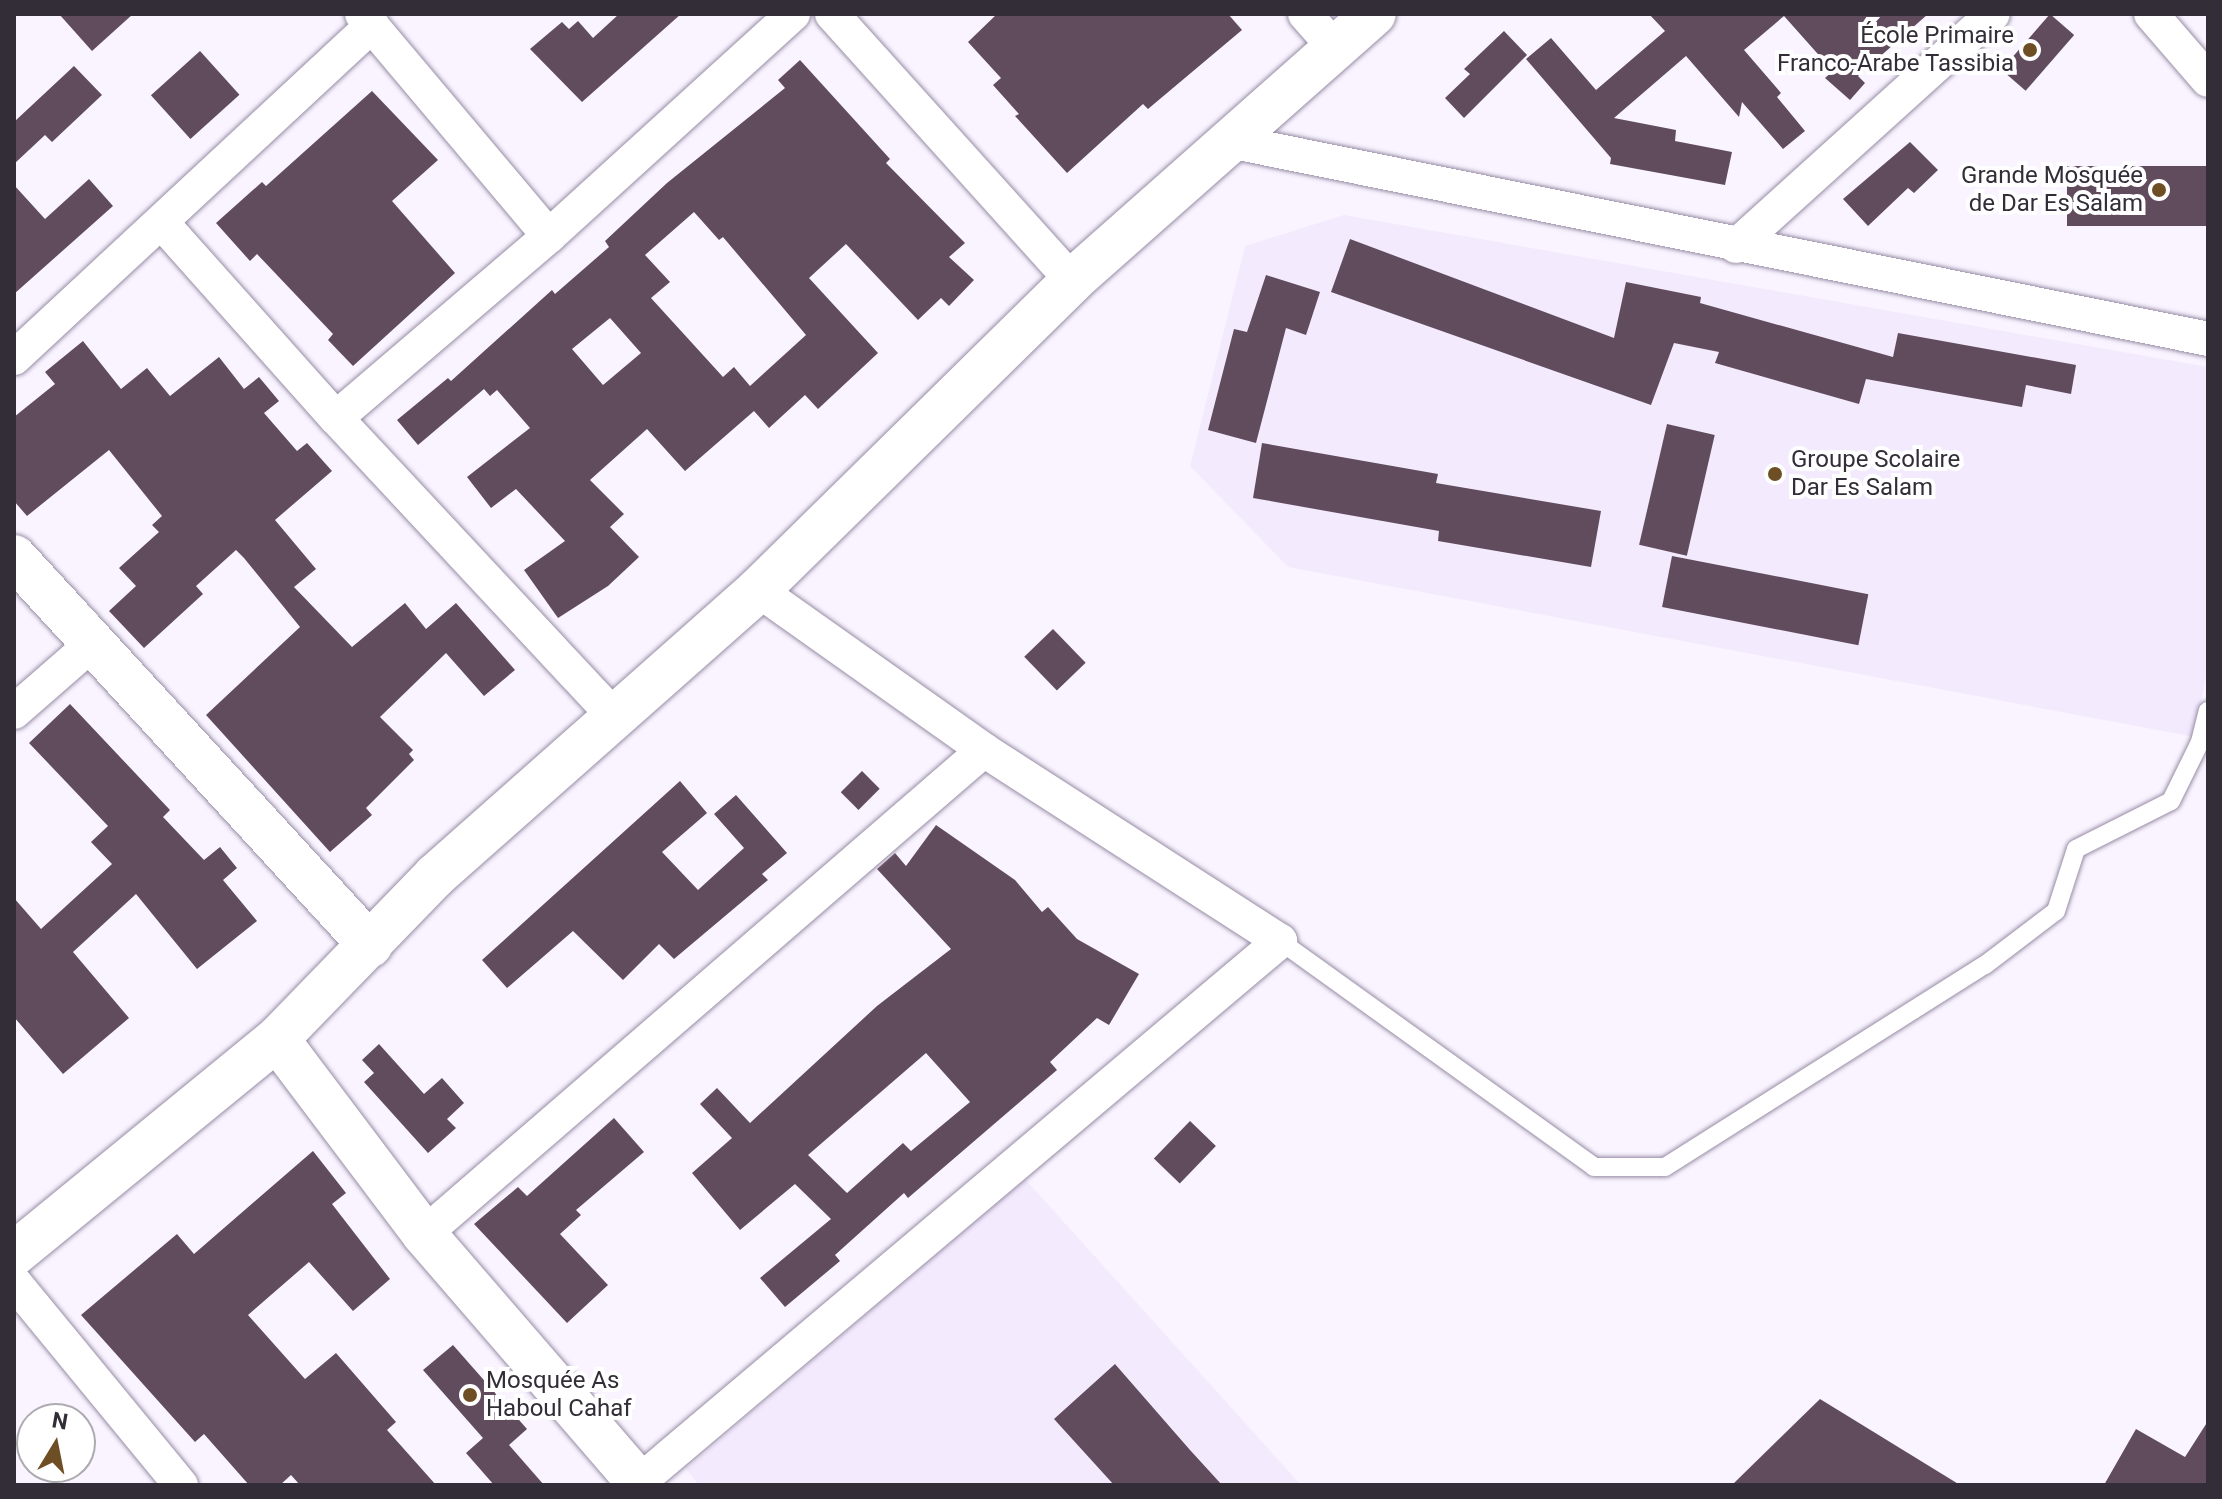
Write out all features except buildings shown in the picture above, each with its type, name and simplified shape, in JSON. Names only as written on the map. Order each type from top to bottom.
[{"type":"street","points":[[336,418],[549,236],[793,14]]},
{"type":"street","points":[[832,14],[1072,281]]},
{"type":"street","points":[[1305,14],[1335,48]]},
{"type":"street","points":[[14,1254],[277,1039],[435,876],[758,590],[1072,281],[1234,142],[1374,14]]},
{"type":"street","points":[[1736,246],[1993,14]]},
{"type":"street","points":[[2151,14],[2208,80]]},
{"type":"street","points":[[14,358],[163,224],[367,19],[549,236]]},
{"type":"street","points":[[1234,142],[1736,246],[2208,339]]},
{"type":"street","points":[[163,224],[336,418],[615,717]]},
{"type":"street","points":[[14,557],[370,945]]},
{"type":"street","points":[[277,1039],[424,1234],[640,1484],[1280,941],[984,750],[758,590]]},
{"type":"street","points":[[14,712],[93,643]]},
{"type":"street","points":[[424,1234],[984,750]]},
{"type":"street","points":[[14,1282],[181,1485]]},
{"type":"lane","points":[[1280,941],[1594,1167],[1665,1167],[1985,965],[2056,911],[2076,849],[2171,801],[2200,742],[2208,711]]},
{"type":"shaded area","points":[[1344,215],[2208,367],[2208,664],[2195,737],[1288,567],[1190,466],[1245,246]]},
{"type":"shaded area","points":[[1025,1179],[1301,1485],[699,1485],[686,1469]]},
{"type":"place","name":"École Primaire Franco-Arabe Tassibia","points":[[2030,50]]},
{"type":"place","name":"Grande Mosquée de Dar Es Salam","points":[[2159,190]]},
{"type":"place","name":"Groupe Scolaire Dar Es Salam","points":[[1775,474]]},
{"type":"place","name":"Mosquée As Haboul Cahaf","points":[[470,1395]]}]
